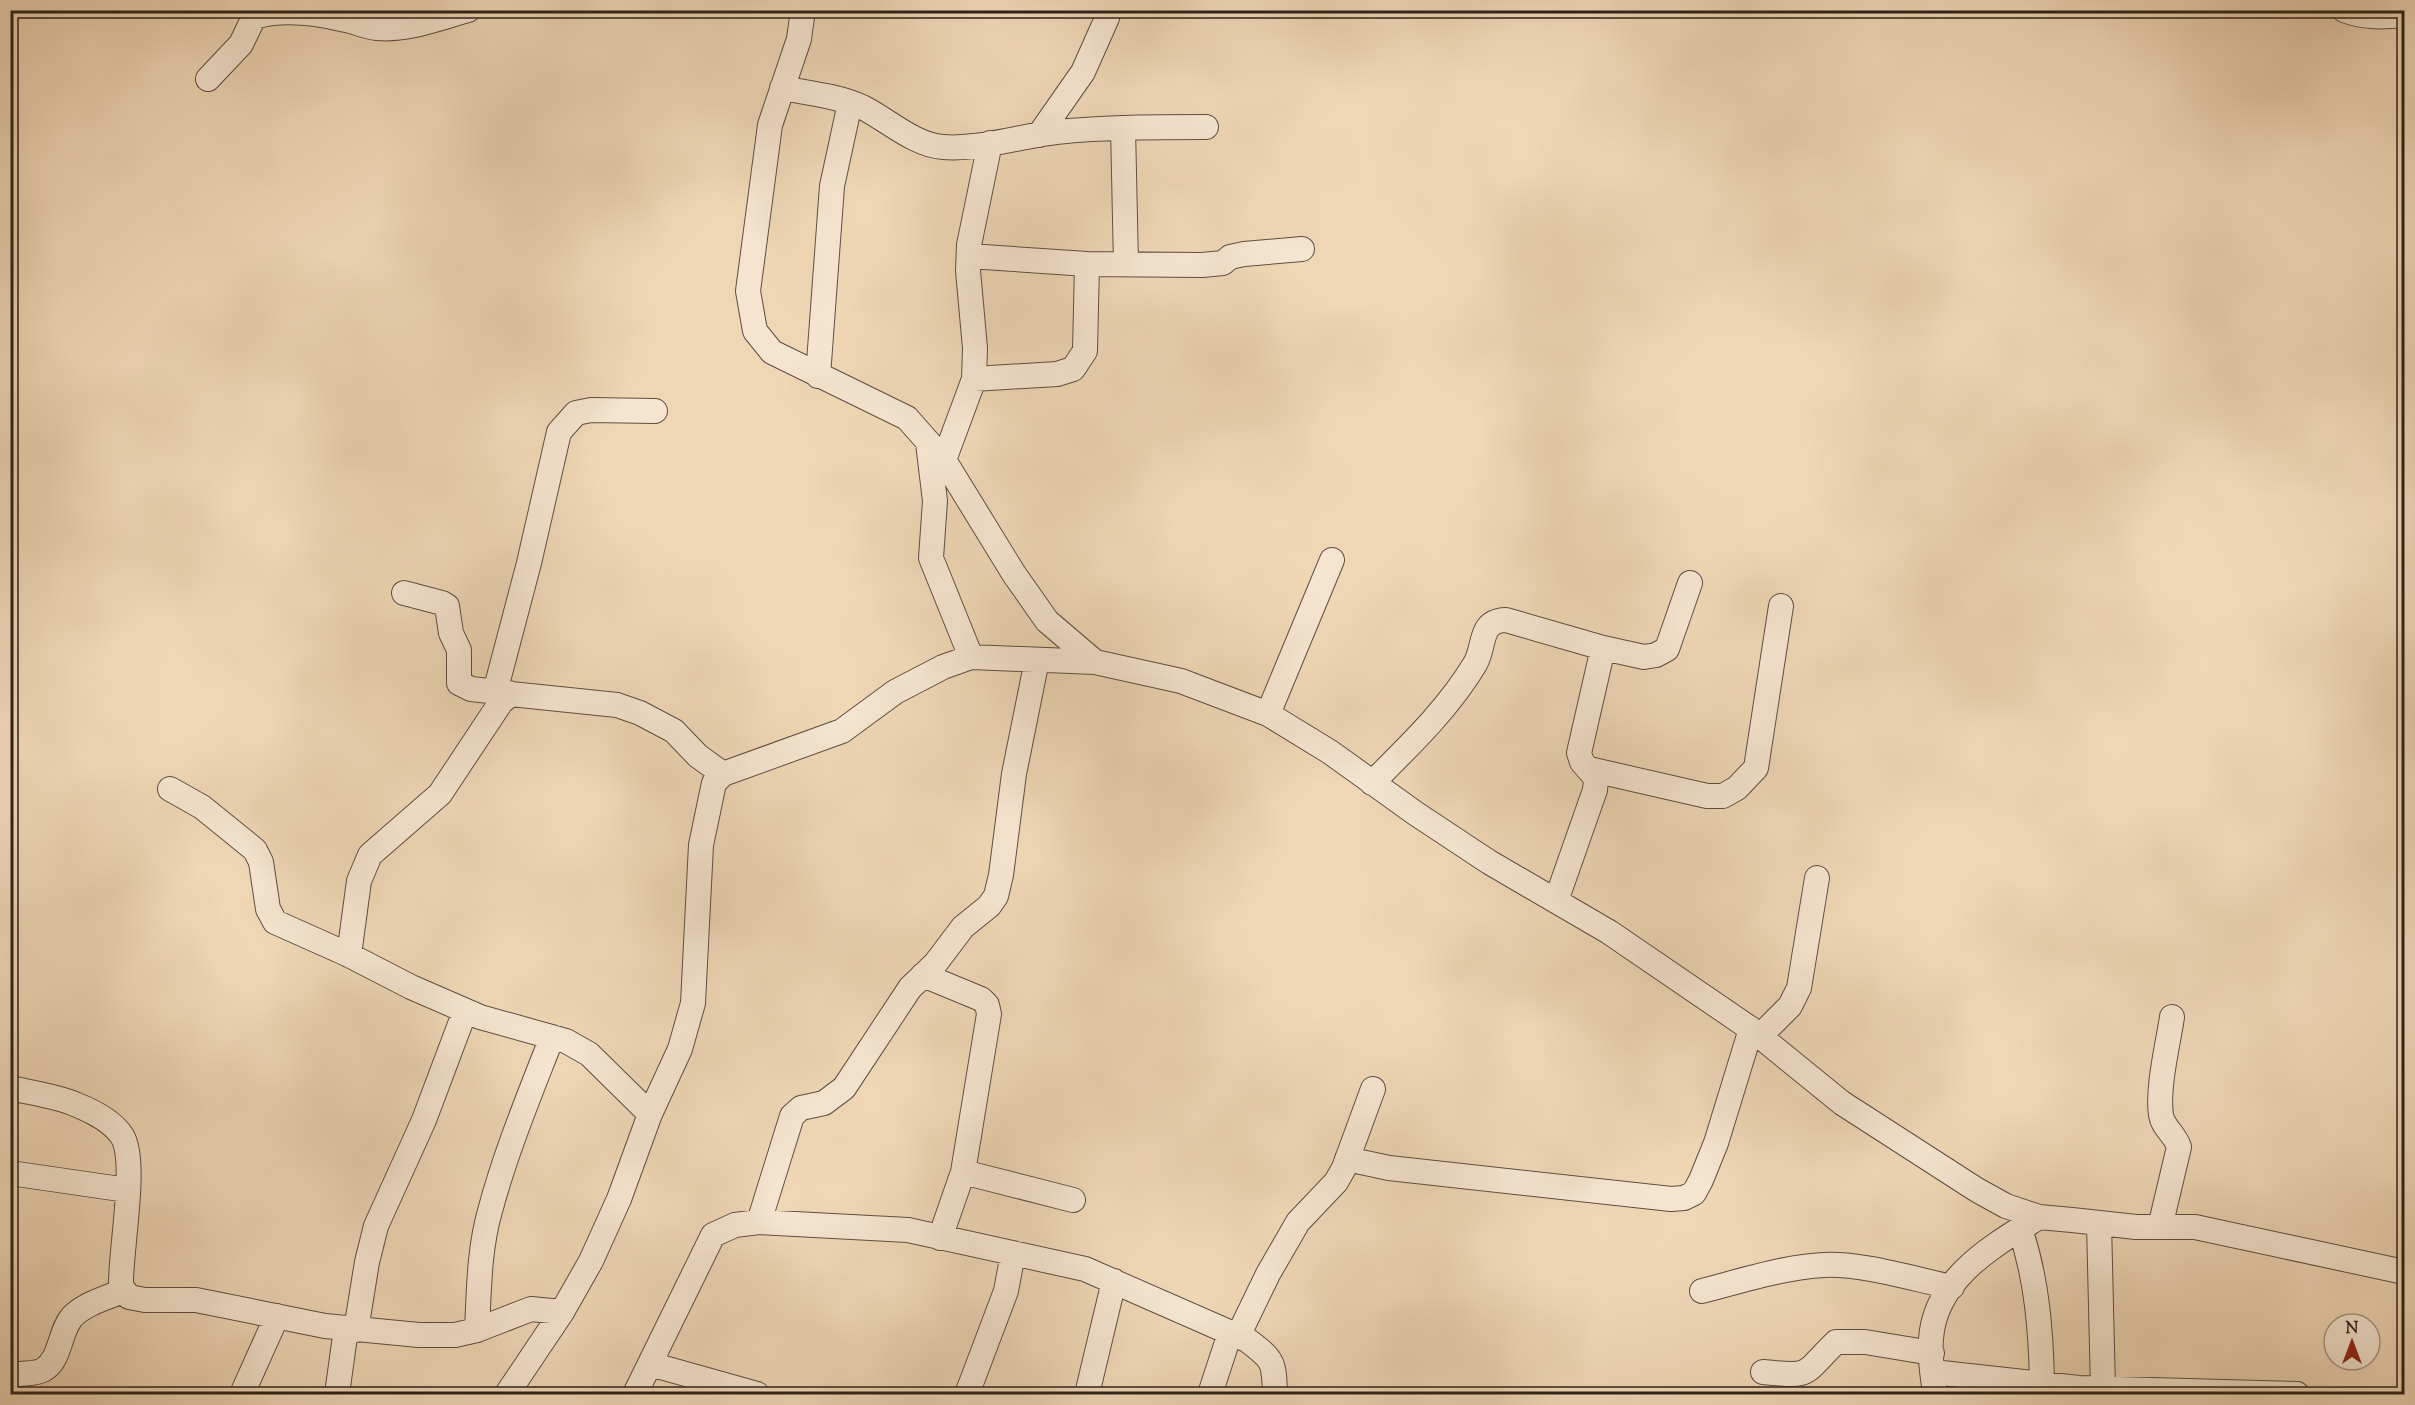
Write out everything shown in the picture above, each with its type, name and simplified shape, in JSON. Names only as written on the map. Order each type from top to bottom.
[{"type":"street","points":[[208,79],[231,57],[240,44],[254,14],[347,15],[375,28],[391,28],[406,27],[468,10]]},
{"type":"street","points":[[803,10],[799,39],[770,124],[748,291],[755,331],[772,352],[907,418],[936,451],[1014,574],[1047,621],[1095,662]]},
{"type":"street","points":[[1039,135],[1083,72],[1107,18],[1108,10]]},
{"type":"street","points":[[2344,10],[2354,14],[2378,17],[2404,15]]},
{"type":"street","points":[[782,88],[861,107],[920,140],[942,147],[990,143],[1039,135],[1124,128],[1206,127]]},
{"type":"street","points":[[818,376],[832,186],[850,103]]},
{"type":"street","points":[[1124,128],[1126,264]]},
{"type":"street","points":[[971,657],[932,558],[934,501],[936,451],[974,379],[975,348],[969,245],[990,143]]},
{"type":"street","points":[[969,256],[1087,264],[1202,265],[1223,263],[1230,257],[1244,254],[1302,249]]},
{"type":"street","points":[[974,379],[1057,374],[1073,369],[1085,351],[1087,264]]},
{"type":"street","points":[[349,955],[359,881],[370,855],[440,794],[501,702],[529,563],[559,432],[576,413],[591,410],[655,411]]},
{"type":"street","points":[[1268,714],[1332,560]]},
{"type":"street","points":[[1372,783],[1431,723],[1461,686],[1477,660],[1487,626],[1494,620],[1506,620],[1603,648],[1644,657],[1656,655],[1667,649],[1690,583]]},
{"type":"street","points":[[404,593],[447,606],[451,633],[459,650],[459,683],[471,689],[617,705],[674,731],[698,756],[723,774]]},
{"type":"street","points":[[1589,769],[1707,796],[1723,796],[1737,788],[1756,768],[1781,606]]},
{"type":"street","points":[[1556,901],[1595,790],[1596,778],[1582,762],[1579,753],[1603,648]]},
{"type":"street","points":[[507,1395],[562,1311],[591,1261],[619,1199],[650,1114],[680,1049],[693,1003],[701,845],[714,783],[723,774],[842,731],[895,692],[943,667],[971,657],[1095,662],[1181,681],[1268,714],[1330,752],[1489,862],[1609,932],[1755,1032],[1842,1103],[2030,1223]]},
{"type":"street","points":[[759,1222],[792,1116],[801,1108],[824,1103],[843,1088],[899,1004],[963,927],[989,906],[996,896],[1001,875],[1014,774],[1037,660]]},
{"type":"street","points":[[170,789],[202,807],[255,850],[261,862],[268,909],[275,922],[465,1011],[566,1041],[589,1054],[650,1114]]},
{"type":"street","points":[[1347,1159],[1389,1168],[1671,1199],[1684,1198],[1694,1192],[1716,1143],[1755,1032],[1790,1006],[1799,988],[1817,878]]},
{"type":"street","points":[[923,975],[981,999],[987,1005],[989,1014],[963,1172],[940,1238]]},
{"type":"street","points":[[337,1395],[376,1226],[424,1120],[465,1011]]},
{"type":"street","points":[[2160,1227],[2179,1147],[2176,1138],[2165,1126],[2161,1117],[2160,1100],[2172,1017]]},
{"type":"street","points":[[477,1330],[481,1257],[490,1212],[524,1108],[552,1037]]},
{"type":"street","points":[[10,1088],[76,1104],[114,1126],[123,1138],[128,1152],[121,1273],[123,1291],[129,1297],[196,1300],[351,1330],[418,1335],[455,1335],[477,1330],[531,1309],[562,1311]]},
{"type":"street","points":[[1210,1395],[1234,1335],[1298,1222],[1336,1182],[1373,1089]]},
{"type":"street","points":[[963,1172],[1073,1200]]},
{"type":"street","points":[[10,1173],[127,1190]]},
{"type":"street","points":[[636,1395],[713,1235],[735,1225],[759,1222],[908,1230],[1085,1269],[1234,1335],[1267,1355],[1274,1369],[1275,1395]]},
{"type":"street","points":[[2030,1223],[2031,1263],[2041,1352],[2042,1383]]},
{"type":"street","points":[[1933,1373],[1931,1339],[1938,1308],[1960,1274],[1989,1249],[2030,1223],[2195,1227],[2404,1272]]},
{"type":"street","points":[[2099,1223],[2103,1389]]},
{"type":"street","points":[[967,1395],[1006,1291],[1013,1253]]},
{"type":"street","points":[[1702,1291],[1788,1270],[1824,1265],[1850,1266],[1952,1287]]},
{"type":"street","points":[[1087,1395],[1113,1281]]},
{"type":"street","points":[[10,1376],[41,1371],[51,1364],[62,1333],[74,1315],[87,1306],[123,1291]]},
{"type":"street","points":[[242,1395],[277,1316]]},
{"type":"street","points":[[1763,1372],[1798,1375],[1812,1369],[1836,1342],[1865,1342],[1933,1373],[2103,1389],[2297,1395]]},
{"type":"street","points":[[650,1364],[758,1395]]}]
